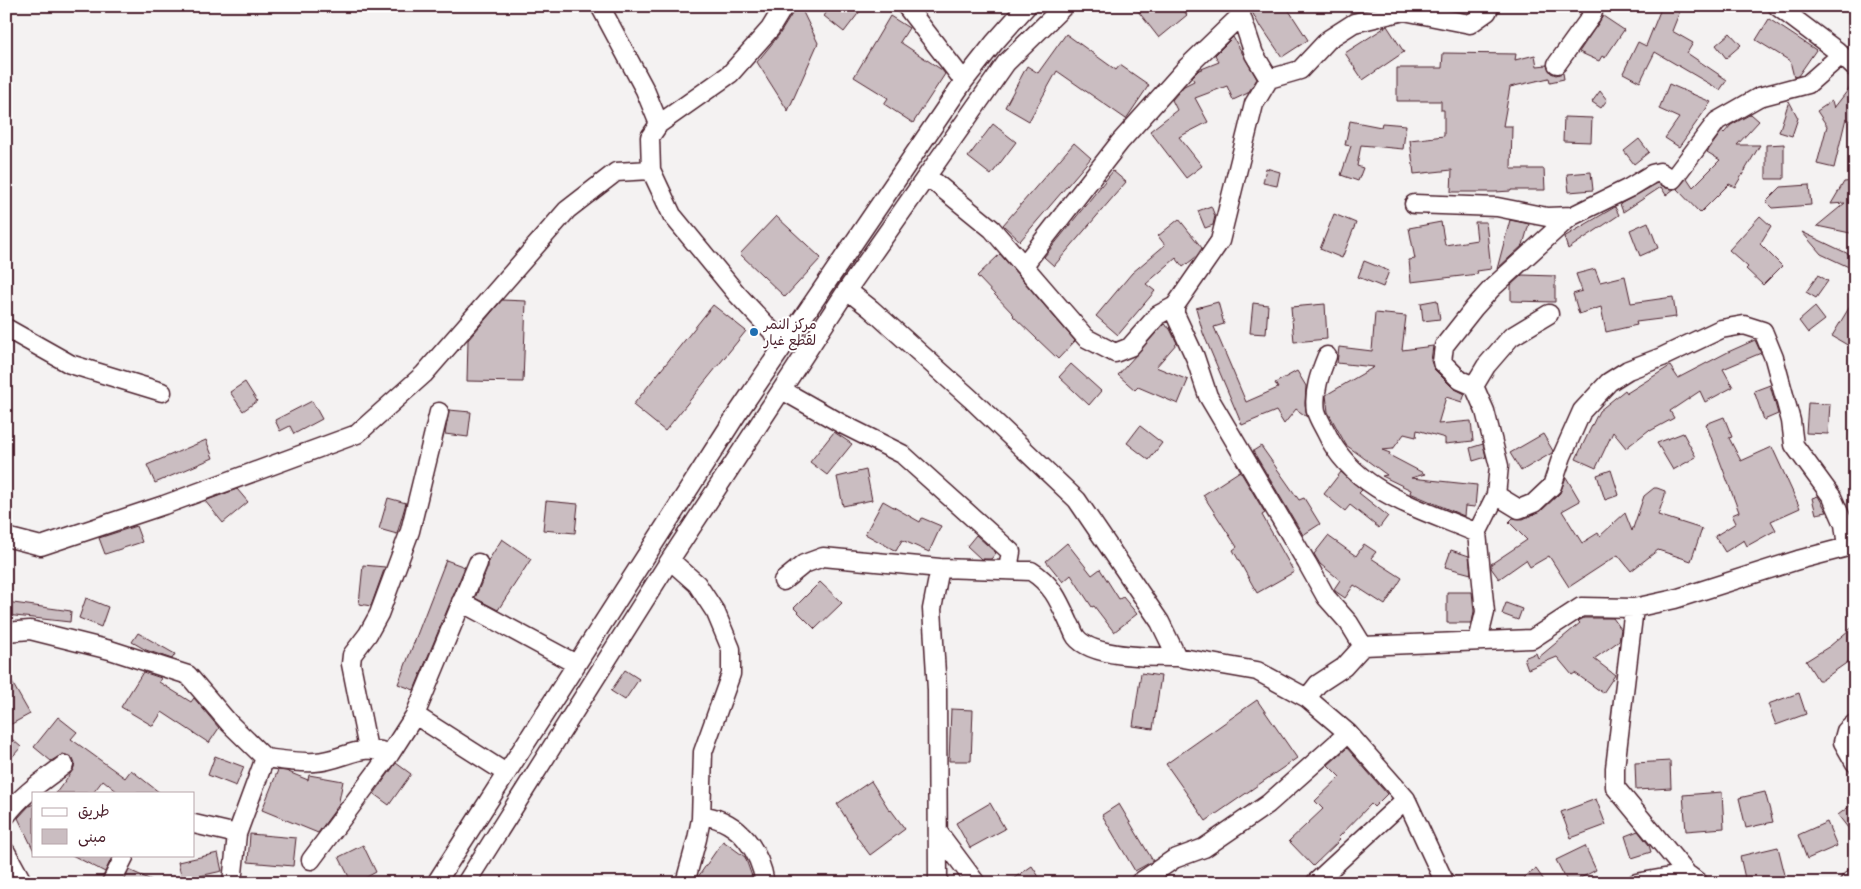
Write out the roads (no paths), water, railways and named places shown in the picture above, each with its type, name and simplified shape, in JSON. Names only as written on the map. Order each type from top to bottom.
[{"type":"street","points":[[600,6],[645,90],[659,124]]},
{"type":"street","points":[[784,6],[770,29],[730,74],[659,124],[650,137],[652,170],[672,215],[737,294],[784,344]]},
{"type":"street","points":[[906,6],[964,81]]},
{"type":"street","points":[[436,883],[737,414],[784,344],[964,81],[1027,6]]},
{"type":"street","points":[[466,883],[670,560],[847,290],[1006,62],[1064,6]]},
{"type":"street","points":[[927,176],[992,229],[1086,338],[1116,352],[1130,347],[1158,315],[1175,306],[1220,241],[1254,104],[1269,79],[1300,70],[1329,39],[1354,23],[1404,11],[1470,24],[1488,12],[1490,6]]},
{"type":"street","points":[[1557,64],[1590,18],[1593,12],[1588,6]]},
{"type":"street","points":[[1777,6],[1855,68]]},
{"type":"street","points":[[1024,265],[1120,142],[1240,10],[1254,54],[1269,79]]},
{"type":"street","points":[[1478,641],[1485,612],[1477,533],[1496,495],[1499,466],[1485,411],[1474,386],[1460,380],[1442,362],[1444,346],[1492,288],[1572,216],[1629,188],[1652,174],[1660,172],[1673,179],[1717,120],[1759,97],[1808,84],[1841,55]]},
{"type":"street","points":[[6,537],[41,546],[164,505],[357,434],[424,374],[567,210],[616,172],[652,170]]},
{"type":"street","points":[[1414,204],[1497,207],[1547,216],[1572,216]]},
{"type":"street","points":[[847,290],[871,309],[970,399],[1077,500],[1160,622],[1177,656]]},
{"type":"street","points":[[1175,306],[1175,314],[1195,357],[1208,396],[1308,563],[1326,597],[1348,623],[1363,646]]},
{"type":"street","points":[[1474,386],[1486,366],[1511,337],[1549,314]]},
{"type":"street","points":[[1307,698],[1318,684],[1344,667],[1363,646],[1532,639],[1581,607],[1634,608],[1675,599],[1798,560],[1851,546],[1832,497],[1794,445],[1791,421],[1774,358],[1763,330],[1744,325],[1721,330],[1628,370],[1609,382],[1582,411],[1562,456],[1552,486],[1534,503],[1519,509],[1496,495]]},
{"type":"street","points":[[6,328],[70,364],[162,392]]},
{"type":"street","points":[[1326,356],[1317,384],[1316,412],[1332,446],[1356,474],[1384,493],[1477,533]]},
{"type":"street","points":[[782,390],[842,424],[902,454],[1011,552],[1008,569]]},
{"type":"street","points":[[368,749],[351,664],[352,655],[368,634],[379,614],[410,531],[439,412]]},
{"type":"street","points":[[737,414],[758,428]]},
{"type":"street","points":[[783,581],[804,564],[823,557],[940,568],[1031,571],[1043,578],[1054,592],[1077,637],[1095,649],[1140,657],[1177,656],[1256,671],[1307,698],[1348,733],[1406,799],[1445,883]]},
{"type":"street","points":[[670,560],[698,584],[716,613],[731,649],[731,674],[703,752],[701,819],[685,883]]},
{"type":"street","points":[[311,860],[390,754],[415,715],[478,563]]},
{"type":"street","points":[[938,883],[937,690],[932,609],[940,568]]},
{"type":"street","points":[[461,602],[576,664]]},
{"type":"street","points":[[1634,608],[1615,768],[1615,787],[1693,878]]},
{"type":"street","points":[[6,632],[30,630],[110,650],[188,675],[229,723],[265,758],[316,762],[368,749],[390,754]]},
{"type":"street","points":[[415,715],[506,773]]},
{"type":"street","points":[[1855,723],[1846,731],[1843,742],[1855,762]]},
{"type":"street","points":[[1139,883],[1174,859],[1204,848],[1268,804],[1348,733]]},
{"type":"street","points":[[232,883],[238,834],[265,758]]},
{"type":"street","points":[[6,816],[30,791],[64,765]]},
{"type":"street","points":[[1315,883],[1406,799]]},
{"type":"street","points":[[701,819],[706,816],[713,817],[728,824],[748,840],[764,872],[765,883]]},
{"type":"street","points":[[195,824],[238,834]]},
{"type":"street","points":[[938,832],[976,883]]},
{"type":"street","points":[[6,852],[23,883]]},
{"type":"street","points":[[111,883],[124,856]]},
{"type":"street","points":[[1849,883],[1855,876]]},
{"type":"street","points":[[1636,883],[1693,878]]},
{"type":"place","name":"مركز النمر لقطع غيار","points":[[754,332]]}]
